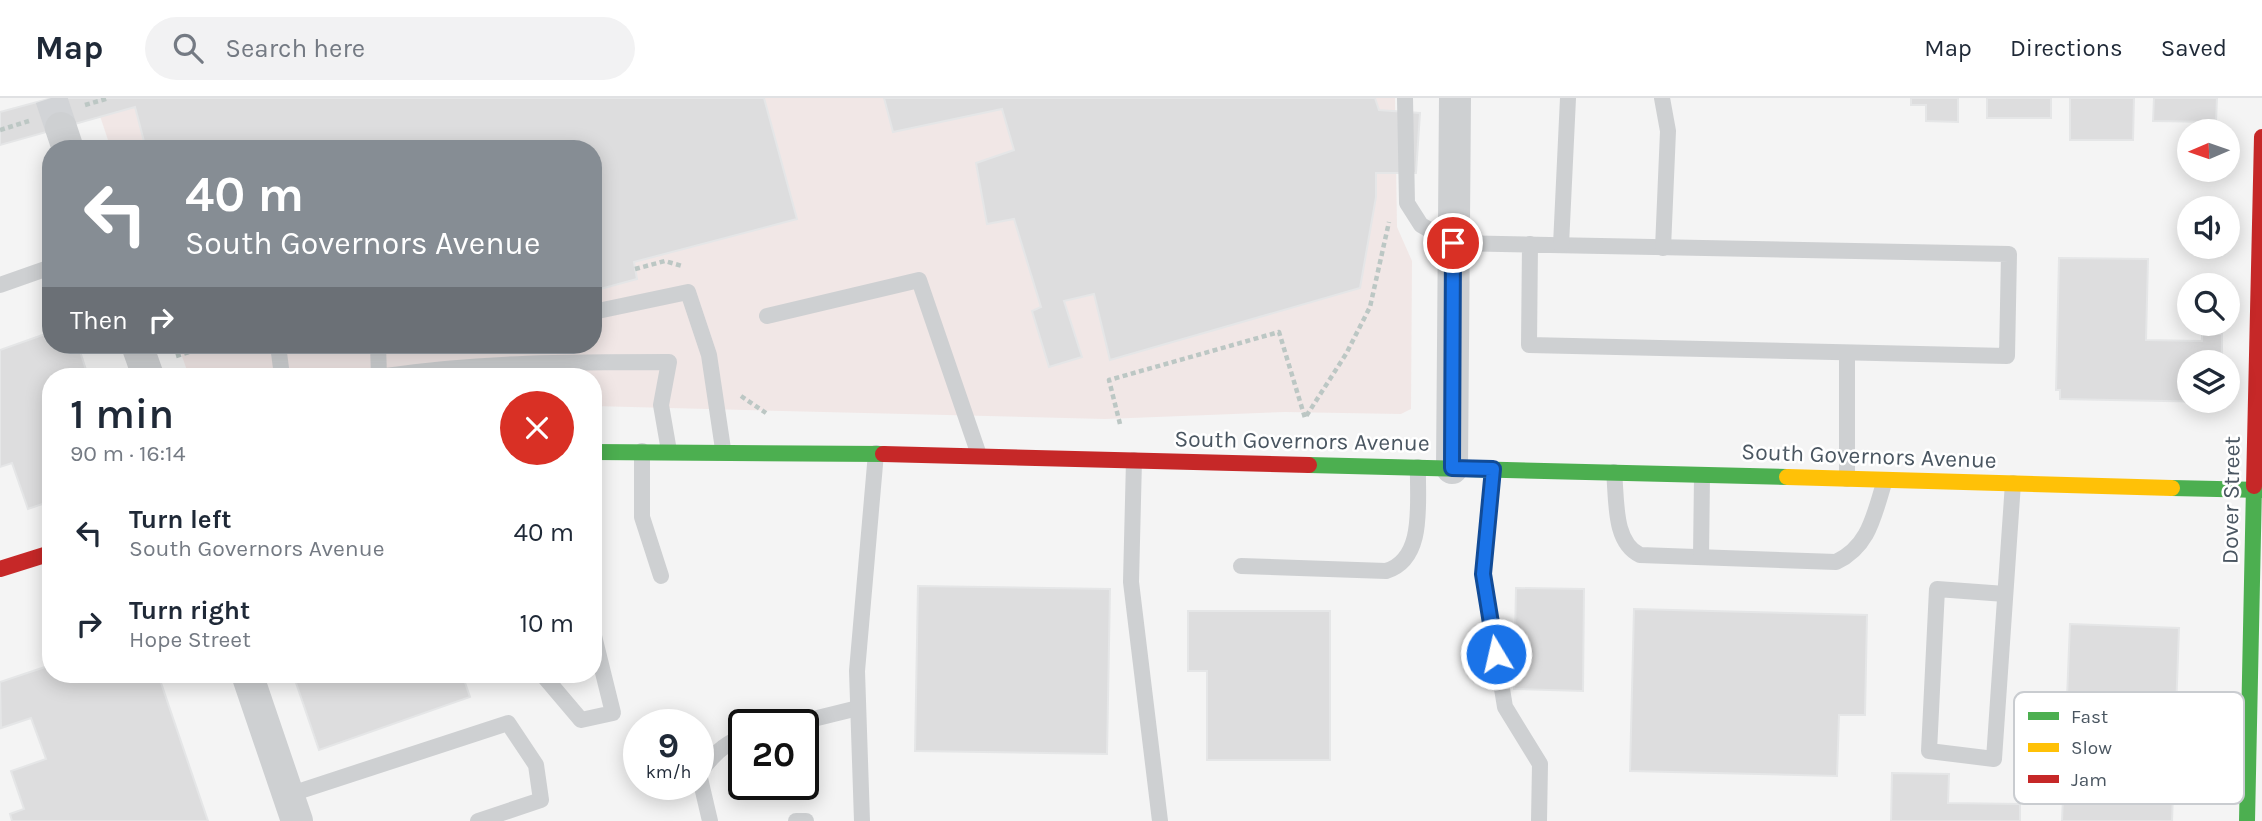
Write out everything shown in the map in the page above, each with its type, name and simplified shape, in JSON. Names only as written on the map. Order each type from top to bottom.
[{"type":"main road","name":"Dover Street","points":[[2247,821],[2255,762],[2262,137]]},
{"type":"main road","name":"South Governors Avenue","points":[[602,452],[723,449],[2258,490]]},
{"type":"main road","points":[[0,569],[42,556]]},
{"type":"street","points":[[1452,468],[1455,98]]},
{"type":"street","points":[[146,354],[160,367]]},
{"type":"street","points":[[250,683],[293,808]]},
{"type":"lane","points":[[1405,98],[1407,202],[1421,225],[1453,243],[1530,244],[1663,248],[2009,254],[2007,356],[1529,345],[1530,244]]},
{"type":"lane","points":[[1561,245],[1568,98]]},
{"type":"lane","points":[[1662,98],[1668,131],[1663,248]]},
{"type":"lane","points":[[0,285],[42,270]]},
{"type":"lane","points":[[767,316],[919,279],[979,456]]},
{"type":"lane","points":[[602,310],[688,292],[709,355],[723,449]]},
{"type":"lane","points":[[1847,353],[1847,479]]},
{"type":"lane","points":[[492,368],[557,363],[669,362],[661,405],[669,451]]},
{"type":"lane","points":[[642,451],[642,517],[661,576]]},
{"type":"lane","points":[[862,821],[857,671],[876,453]]},
{"type":"lane","points":[[1134,460],[1131,582],[1160,821]]},
{"type":"lane","points":[[1241,566],[1386,571],[1401,567],[1410,554],[1416,524],[1418,467]]},
{"type":"lane","points":[[1493,469],[1483,574],[1504,706],[1540,764],[1539,821]]},
{"type":"lane","points":[[1614,472],[1622,539],[1629,550],[1640,555],[1836,562],[1853,554],[1867,536],[1885,480]]},
{"type":"lane","points":[[1701,558],[1702,474]]},
{"type":"lane","points":[[2005,594],[1937,589],[1929,751],[1994,759],[2013,483]]},
{"type":"lane","points":[[550,683],[582,720],[613,713],[602,668]]},
{"type":"lane","points":[[819,718],[858,708]]},
{"type":"lane","points":[[293,808],[508,723],[536,765],[541,800],[478,821]]},
{"type":"lane","points":[[710,821],[699,774],[710,758],[728,745]]},
{"type":"lane","points":[[796,821],[806,821]]},
{"type":"path","points":[[1120,426],[1109,380],[1279,332],[1306,418],[1346,354],[1370,307],[1391,214]]},
{"type":"path","points":[[160,367],[189,354]]},
{"type":"shaded area","points":[[94,98],[1395,98],[1397,227],[1412,261],[1411,409],[1401,414],[1285,412],[1105,419],[602,406],[602,368],[186,368],[181,354],[602,354],[602,140],[108,140]]},
{"type":"building","points":[[52,98],[764,98],[797,219],[634,262],[637,279],[602,289],[602,140],[144,140],[135,107],[0,145],[0,112]]},
{"type":"building","points":[[884,98],[1375,98],[1379,110],[1420,113],[1416,173],[1376,173],[1376,197],[1360,288],[1110,360],[1094,294],[1064,301],[1082,357],[1049,367],[1032,311],[1041,307],[1014,219],[987,224],[976,163],[1014,150],[1002,109],[893,132]]},
{"type":"building","points":[[1911,98],[1958,98],[1958,122],[1926,121],[1926,105],[1911,105]]},
{"type":"building","points":[[1987,98],[2051,98],[2051,118],[1987,118]]},
{"type":"building","points":[[2070,98],[2134,98],[2133,140],[2070,140]]},
{"type":"building","points":[[2154,98],[2217,98],[2216,119],[2153,121]]},
{"type":"building","points":[[2059,258],[2148,259],[2146,340],[2202,341],[2202,336],[2222,336],[2222,350],[2177,350],[2177,401],[2060,399],[2060,390],[2056,390]]},
{"type":"building","points":[[42,335],[42,354],[81,354],[85,368],[42,368],[42,504],[28,509],[12,463],[0,467],[0,350]]},
{"type":"building","points":[[918,586],[1110,589],[1107,754],[915,751]]},
{"type":"building","points":[[1516,588],[1584,589],[1583,691],[1514,689]]},
{"type":"building","points":[[1634,609],[1867,615],[1865,715],[1839,715],[1837,776],[1630,771]]},
{"type":"building","points":[[1188,611],[1330,611],[1330,760],[1207,760],[1207,671],[1188,671]]},
{"type":"building","points":[[2070,624],[2179,628],[2177,692],[2067,692]]},
{"type":"building","points":[[42,668],[42,683],[161,683],[208,821],[12,821],[10,814],[24,809],[11,771],[46,759],[31,718],[1,728],[0,682]]},
{"type":"building","points":[[296,683],[465,683],[470,697],[319,750]]},
{"type":"building","points":[[1892,773],[1949,774],[1948,803],[2020,804],[2020,821],[1891,821]]},
{"type":"building","points":[[2063,804],[2173,804],[2172,821],[2062,821]]},
{"type":"tunnel","points":[[51,98],[61,128]]},
{"type":"traffic: fast","points":[[602,452],[883,454]]},
{"type":"traffic: fast","points":[[1309,465],[1787,477]]},
{"type":"traffic: fast","points":[[2247,821],[2254,486]]},
{"type":"traffic: fast","points":[[2172,488],[2262,490]]},
{"type":"traffic: slow","points":[[1787,477],[2172,488]]},
{"type":"traffic: jam","points":[[2254,486],[2262,137]]},
{"type":"traffic: jam","points":[[883,454],[1309,465]]},
{"type":"traffic: jam","points":[[0,569],[42,556]]},
{"type":"route","points":[[1453,243],[1452,468],[1493,469],[1483,574],[1496,654]]}]
